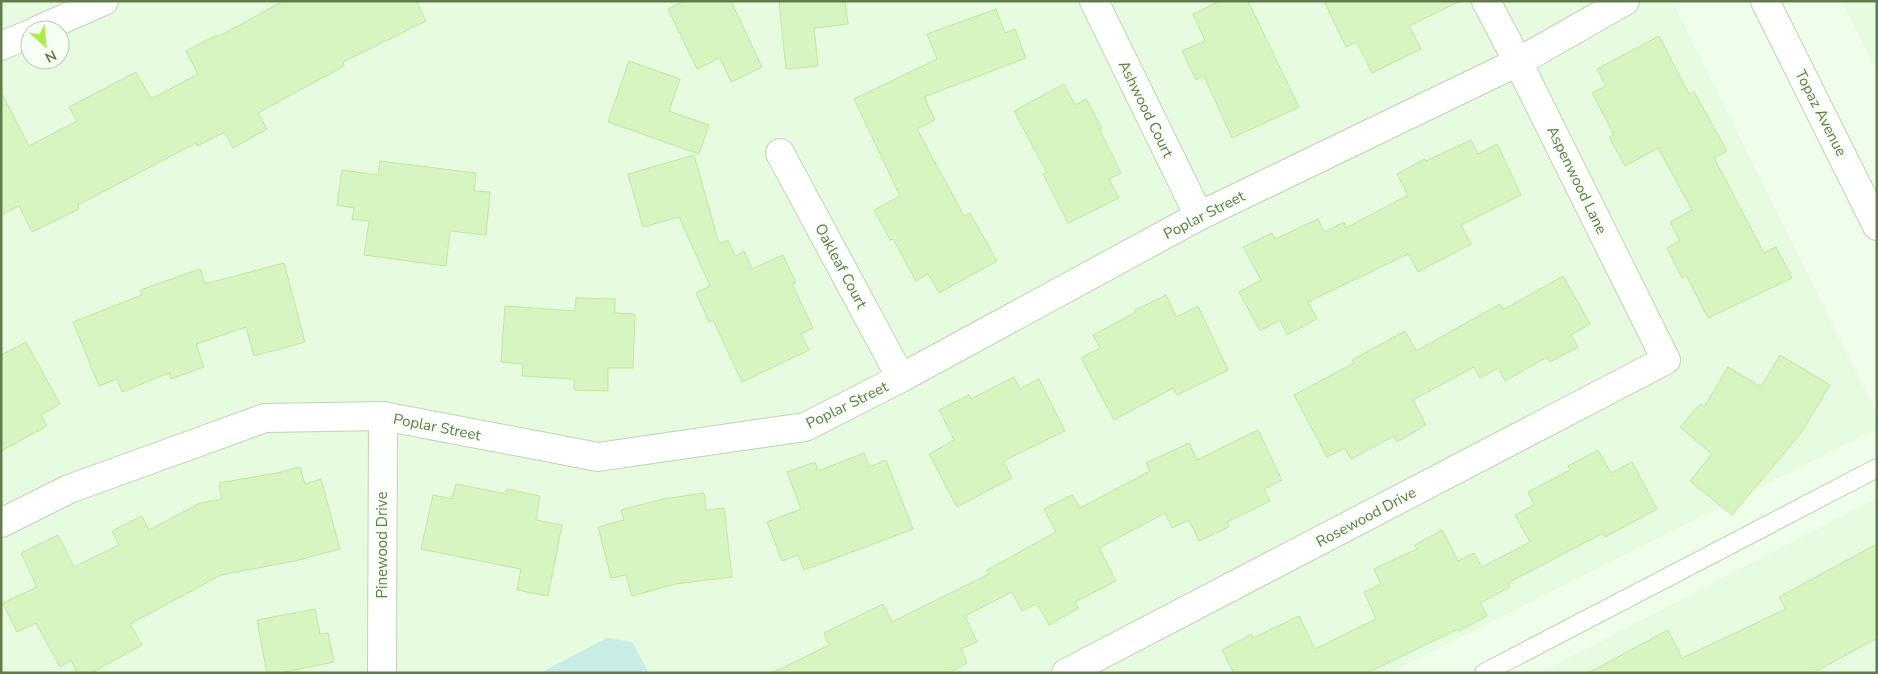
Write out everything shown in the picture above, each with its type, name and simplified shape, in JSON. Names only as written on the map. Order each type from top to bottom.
[{"type":"street","points":[[61,20],[104,1]]},
{"type":"street","name":"Ashwood Court","points":[[1094,1],[1199,216]]},
{"type":"street","name":"Aspenwood Lane","points":[[1486,1],[1666,360]]},
{"type":"street","name":"Poplar Street","points":[[1,523],[69,489],[266,418],[383,416],[598,457],[805,428],[1199,216],[1518,62],[1625,1]]},
{"type":"street","name":"Topaz Avenue","points":[[1765,1],[1877,226]]},
{"type":"street","points":[[1,46],[20,38]]},
{"type":"street","name":"Oakleaf Court","points":[[780,153],[901,378]]},
{"type":"street","name":"Rosewood Drive","points":[[1066,673],[1666,360]]},
{"type":"street","name":"Pinewood Drive","points":[[382,673],[383,416]]},
{"type":"lane","points":[[1484,673],[1877,468]]},
{"type":"shaded area","points":[[1,1],[1672,1],[1877,414],[1877,428],[1390,673],[1,673]]},
{"type":"shaded area","points":[[1842,1],[1877,1],[1877,71]]},
{"type":"shaded area","points":[[1877,498],[1877,673],[1540,673]]},
{"type":"shaded area","points":[[607,638],[632,642],[649,673],[540,673]]},
{"type":"building","points":[[283,1],[416,1],[426,21],[343,62],[344,66],[258,113],[267,129],[233,148],[225,132],[197,146],[196,143],[78,205],[79,209],[32,232],[19,206],[1,215],[1,92],[29,146],[77,121],[69,107],[136,72],[151,99],[198,74],[186,51],[217,35],[218,37]]},
{"type":"building","points":[[684,1],[731,1],[762,67],[731,82],[720,58],[697,69],[668,9]]},
{"type":"building","points":[[779,1],[845,1],[848,24],[814,28],[818,66],[786,69]]},
{"type":"building","points":[[1220,1],[1248,1],[1299,107],[1232,138],[1204,76],[1196,80],[1182,51],[1205,41],[1193,14]]},
{"type":"building","points":[[1324,1],[1460,1],[1409,26],[1421,49],[1372,73],[1357,42],[1346,47]]},
{"type":"building","points":[[996,9],[1005,33],[1015,29],[1026,58],[924,97],[935,120],[917,129],[964,216],[970,213],[997,261],[939,293],[928,274],[916,281],[893,239],[890,240],[874,210],[900,196],[854,99],[937,59],[927,34]]},
{"type":"building","points":[[1659,36],[1689,94],[1694,92],[1727,151],[1714,158],[1764,253],[1776,247],[1792,278],[1708,318],[1686,275],[1682,278],[1667,248],[1680,241],[1670,222],[1692,210],[1658,148],[1625,166],[1609,137],[1614,135],[1592,93],[1606,86],[1597,69]]},
{"type":"building","points":[[629,61],[680,79],[669,111],[709,125],[699,154],[608,122]]},
{"type":"building","points":[[1064,84],[1075,105],[1086,99],[1102,128],[1099,129],[1121,173],[1109,179],[1119,198],[1068,223],[1043,174],[1047,173],[1014,111]]},
{"type":"building","points":[[1471,140],[1478,154],[1497,144],[1521,195],[1461,225],[1471,244],[1418,272],[1408,254],[1308,302],[1317,319],[1287,335],[1280,320],[1260,331],[1239,292],[1261,280],[1243,247],[1272,233],[1275,239],[1318,219],[1324,232],[1344,222],[1346,228],[1408,195],[1397,174],[1425,159],[1426,161]]},
{"type":"building","points":[[694,155],[719,244],[728,240],[735,256],[744,251],[752,269],[783,255],[796,283],[792,284],[813,328],[801,334],[809,350],[742,382],[713,320],[709,322],[696,293],[710,286],[679,217],[643,227],[628,174]]},
{"type":"building","points":[[380,161],[476,173],[474,191],[490,192],[486,235],[450,231],[446,266],[364,255],[369,221],[352,219],[354,208],[337,205],[342,170],[378,175]]},
{"type":"building","points":[[284,263],[305,342],[254,356],[246,327],[196,344],[204,367],[171,379],[169,373],[122,392],[117,379],[99,386],[73,322],[142,295],[140,290],[200,269],[205,284]]},
{"type":"building","points":[[1563,276],[1590,324],[1571,335],[1578,347],[1550,362],[1547,357],[1505,381],[1498,368],[1480,378],[1474,367],[1413,400],[1426,425],[1397,442],[1394,436],[1351,459],[1345,448],[1327,457],[1294,395],[1354,363],[1352,360],[1405,331],[1416,351],[1500,304],[1503,310]]},
{"type":"building","points":[[1166,295],[1176,317],[1198,306],[1228,370],[1177,395],[1173,388],[1114,420],[1081,358],[1100,348],[1093,335],[1136,312],[1135,310]]},
{"type":"building","points":[[576,298],[615,299],[615,313],[635,314],[633,368],[608,368],[608,391],[574,390],[574,379],[522,376],[523,364],[501,362],[505,306],[575,311]]},
{"type":"building","points":[[26,342],[60,404],[41,415],[47,426],[1,451],[1,355]]},
{"type":"building","points":[[1780,355],[1830,385],[1801,433],[1732,515],[1690,481],[1712,454],[1680,427],[1700,404],[1704,407],[1728,367],[1761,387]]},
{"type":"building","points":[[1014,377],[1020,389],[1039,379],[1065,431],[1003,461],[1012,478],[957,507],[929,454],[954,440],[939,410],[969,395],[971,399]]},
{"type":"building","points":[[1258,430],[1282,480],[1264,489],[1270,501],[1227,522],[1229,527],[1199,541],[1189,520],[1172,528],[1165,513],[1099,548],[1116,581],[1075,602],[1079,608],[1049,625],[1037,603],[1022,611],[1012,592],[965,616],[977,642],[961,649],[967,663],[949,673],[772,673],[829,645],[824,633],[883,604],[892,622],[989,574],[987,570],[1056,532],[1044,509],[1072,495],[1080,508],[1150,471],[1146,463],[1189,443],[1197,460]]},
{"type":"building","points":[[1598,450],[1611,473],[1632,462],[1657,509],[1605,537],[1603,533],[1508,583],[1510,587],[1480,603],[1487,616],[1459,631],[1458,629],[1367,673],[1234,673],[1222,650],[1252,634],[1253,638],[1299,616],[1315,649],[1376,619],[1364,592],[1381,584],[1374,569],[1417,549],[1415,545],[1442,530],[1458,561],[1474,553],[1482,567],[1530,542],[1515,515],[1534,505],[1528,492],[1570,470],[1568,466]]},
{"type":"building","points":[[864,453],[869,467],[886,460],[913,529],[804,570],[798,555],[782,561],[767,522],[801,509],[787,472],[815,462],[818,471]]},
{"type":"building","points":[[300,467],[305,484],[321,479],[340,549],[295,561],[221,575],[130,624],[142,645],[91,673],[77,673],[71,660],[60,667],[36,623],[17,632],[3,603],[37,587],[21,553],[58,535],[74,567],[119,545],[112,531],[142,516],[149,530],[200,503],[222,499],[219,483]]},
{"type":"building","points":[[456,484],[506,494],[507,489],[540,496],[536,520],[562,525],[548,596],[517,590],[521,569],[421,549],[433,495],[452,499]]},
{"type":"building","points":[[704,493],[706,510],[724,508],[732,577],[675,584],[632,596],[626,575],[611,578],[598,527],[624,520],[621,510],[663,499]]},
{"type":"building","points":[[1877,544],[1877,638],[1813,673],[1588,673],[1668,630],[1682,658],[1786,609],[1779,597]]},
{"type":"building","points":[[315,609],[320,634],[328,633],[334,662],[280,673],[267,673],[257,620]]}]
